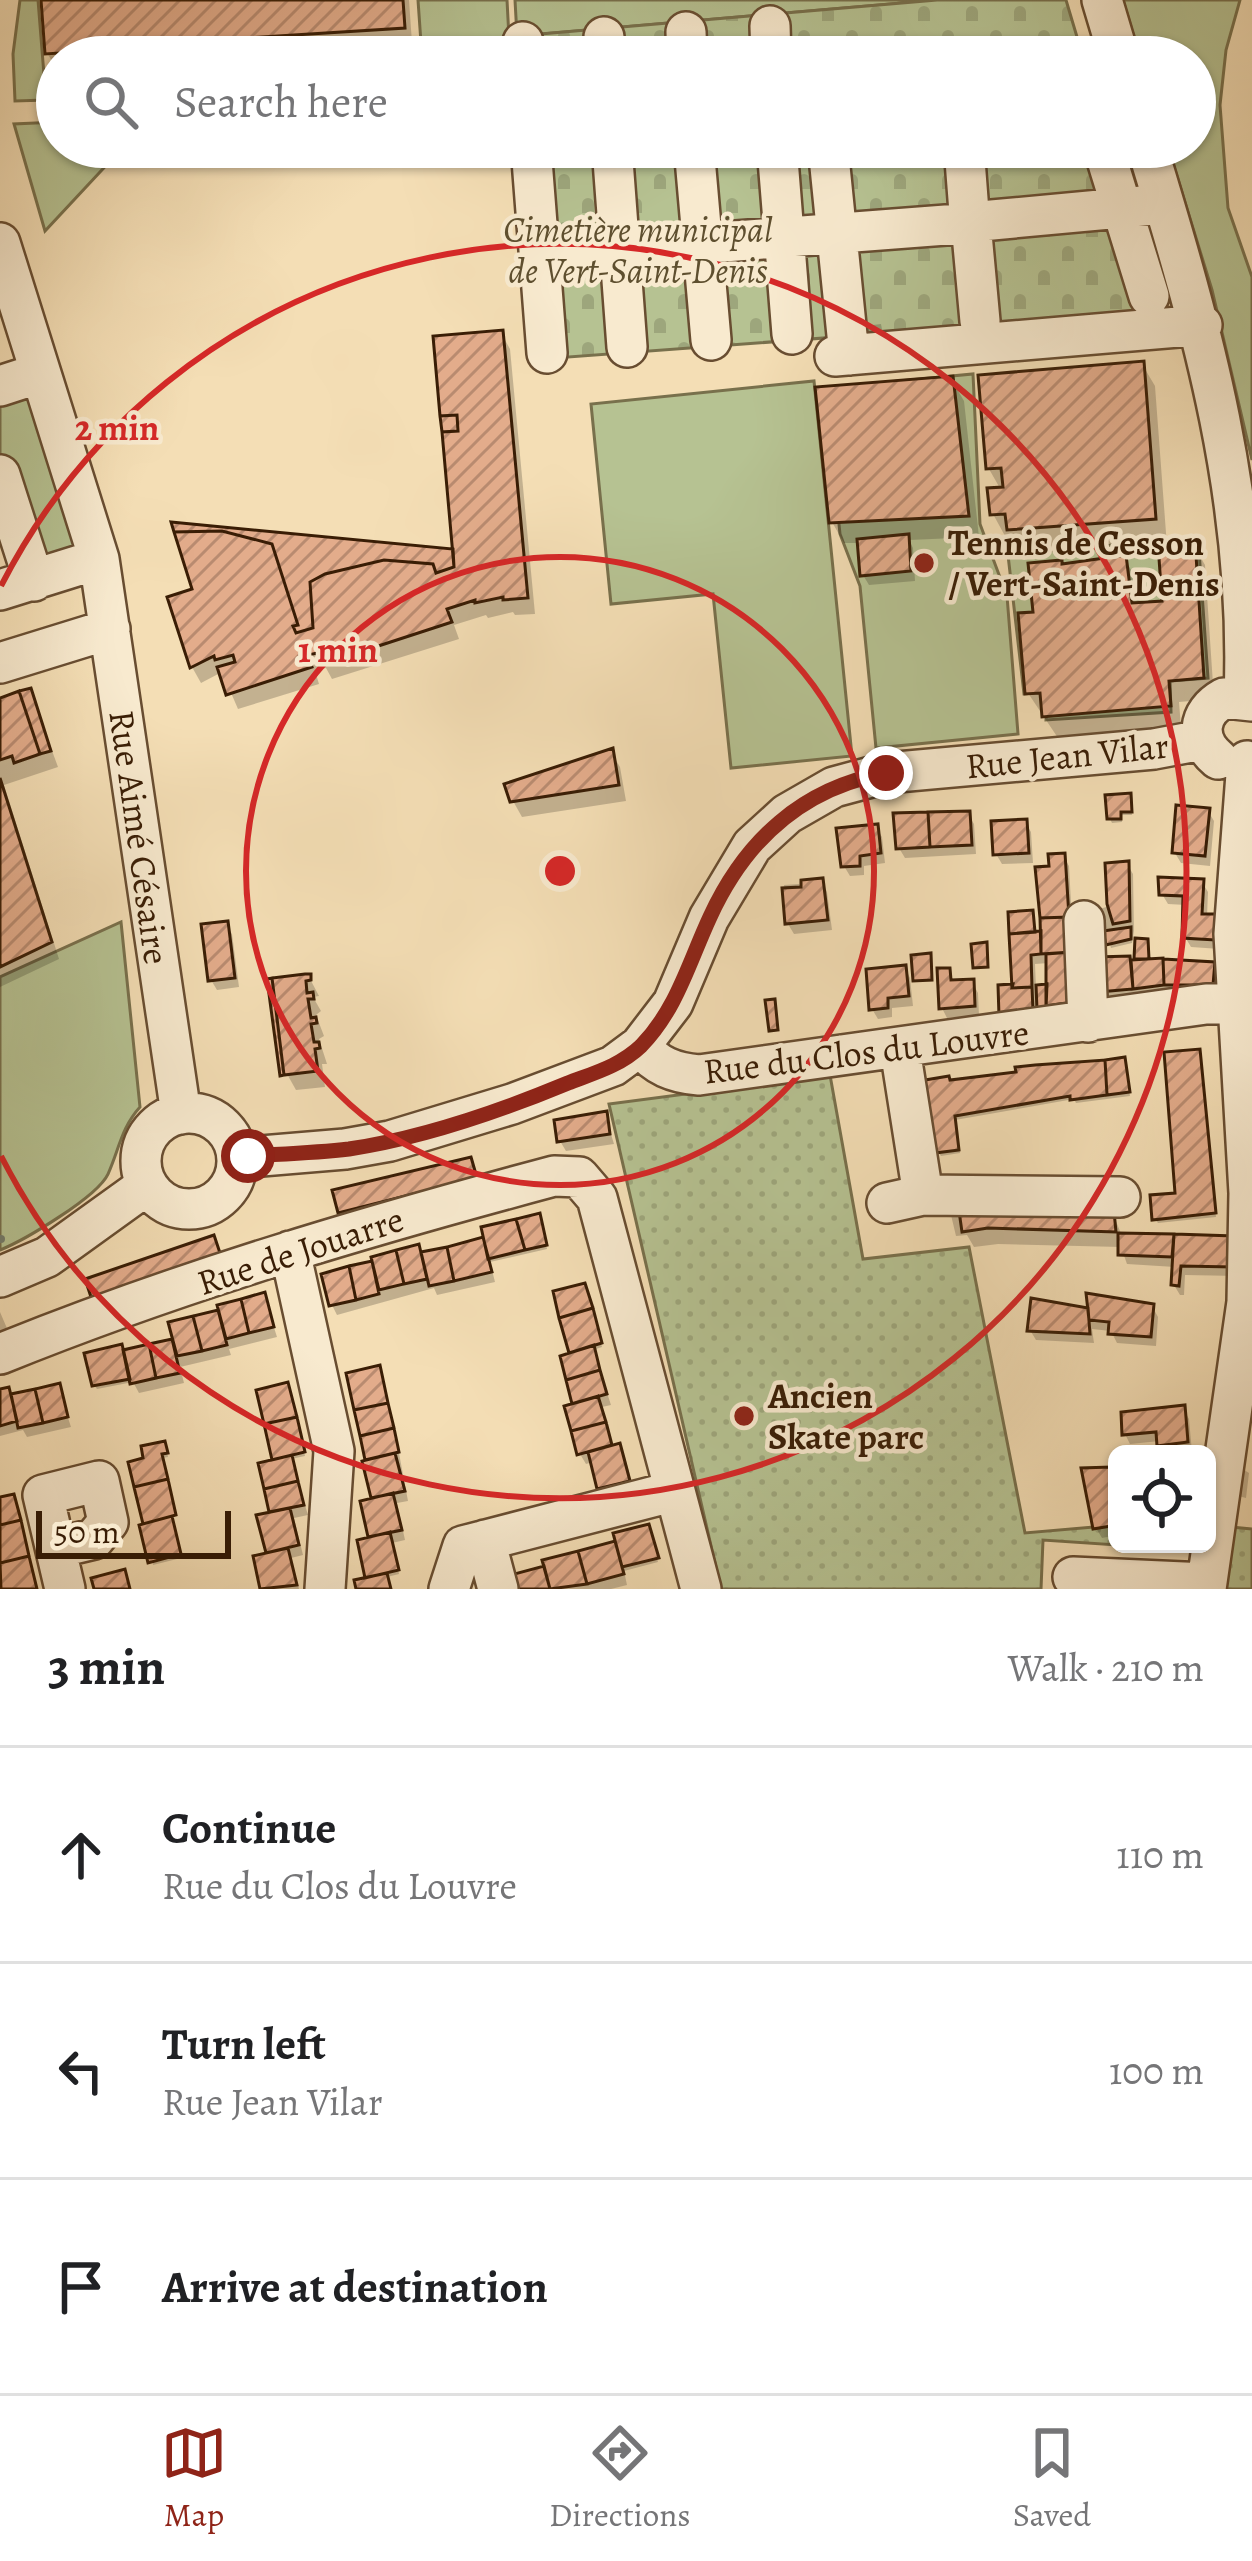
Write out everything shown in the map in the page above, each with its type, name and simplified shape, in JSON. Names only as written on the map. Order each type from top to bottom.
[{"type":"street","points":[[1102,0],[1113,36]]},
{"type":"street","points":[[533,168],[547,353]]},
{"type":"street","points":[[614,168],[627,346]]},
{"type":"street","points":[[696,168],[711,340]]},
{"type":"street","points":[[779,168],[792,334]]},
{"type":"street","points":[[833,168],[849,231]]},
{"type":"street","points":[[854,168],[849,231],[858,339]]},
{"type":"street","points":[[966,168],[980,321]]},
{"type":"street","points":[[1073,1577],[1206,1586],[1247,1302],[1249,1192],[1234,934],[1249,760],[1225,762],[1208,750],[1201,730],[1207,710],[1223,698],[1248,700],[1244,541],[1228,430],[1202,325],[1115,168]]},
{"type":"street","points":[[858,339],[1139,303],[1138,208],[1144,168]]},
{"type":"street","points":[[540,256],[1138,208]]},
{"type":"street","name":"Rue Aimé Césaire","points":[[0,243],[100,559],[181,1114]]},
{"type":"street","points":[[858,339],[1202,325]]},
{"type":"street","points":[[0,386],[40,373]]},
{"type":"street","points":[[0,476],[17,585],[100,559]]},
{"type":"street","points":[[0,662],[110,629]]},
{"type":"street","name":"Rue Jean Vilar","points":[[640,1046],[673,1003],[709,918],[738,866],[769,830],[810,799],[859,778],[886,773],[1154,749],[1202,740]]},
{"type":"street","points":[[1084,921],[1088,1022]]},
{"type":"street","name":"Rue du Clos du Louvre","points":[[640,1046],[651,1060],[679,1073],[699,1075],[1206,1004],[1235,1004]]},
{"type":"street","points":[[237,1158],[345,1149],[432,1130],[613,1066],[640,1046]]},
{"type":"street","points":[[900,1049],[905,1199],[1120,1197]]},
{"type":"street","points":[[181,1114],[197,1114],[225,1128],[237,1158],[229,1189],[203,1208],[171,1206],[157,1198],[142,1171],[146,1141],[166,1119],[181,1114]]},
{"type":"street","name":"Rue de Jouarre","points":[[0,1354],[290,1251],[554,1175],[579,1177],[597,1198],[675,1492]]},
{"type":"street","points":[[0,1277],[47,1257],[147,1185]]},
{"type":"street","points":[[290,1251],[334,1451],[326,1589]]},
{"type":"street","points":[[449,1589],[463,1546],[675,1492],[701,1589]]},
{"type":"street","points":[[485,1540],[498,1589]]},
{"type":"street","points":[[56,1548],[65,1589]]},
{"type":"green space","points":[[20,0],[38,0],[36,100],[15,101],[13,54]]},
{"type":"green space","points":[[418,0],[507,0],[509,36],[421,36]]},
{"type":"green space","points":[[515,0],[937,0],[517,36]]},
{"type":"green space","points":[[937,0],[1066,0],[1077,36],[517,36]]},
{"type":"green space","points":[[1123,0],[1240,0],[1226,50],[1220,105],[1228,208],[1252,277],[1252,460],[1212,290],[1174,168],[1216,168],[1216,36],[1134,36]]},
{"type":"green space","points":[[36,123],[36,168],[104,168],[45,231],[14,124]]},
{"type":"green space","name":"Cimetière municipal de Vert-Saint-Denis","points":[[527,168],[1116,168],[1160,313],[542,359]]},
{"type":"green space","name":"Tennis de Cesson / Vert-Saint-Denis","points":[[973,374],[980,524],[1007,596],[1018,734],[876,748],[860,586],[840,534],[825,388]]},
{"type":"green space","points":[[814,381],[852,756],[731,768],[713,594],[611,604],[591,404]]},
{"type":"green space","points":[[20,394],[33,401],[77,534],[73,547],[47,561],[0,460],[0,399]]},
{"type":"green space","points":[[1198,537],[1208,678],[1170,681],[1171,712],[1046,720],[1047,692],[1024,694],[1008,555]]},
{"type":"green space","points":[[121,922],[140,1107],[101,1183],[59,1217],[0,1250],[0,977]]},
{"type":"green space","points":[[830,1075],[863,1259],[969,1247],[1025,1533],[1108,1526],[1108,1544],[1043,1540],[1041,1589],[721,1589],[609,1104]]},
{"type":"green space","points":[[1231,1527],[1252,1529],[1252,1589],[1225,1589]]},
{"type":"building","points":[[41,0],[403,0],[405,28],[277,36],[44,36]]},
{"type":"building","points":[[503,330],[528,598],[475,600],[447,609],[452,622],[320,665],[317,653],[308,655],[312,667],[226,695],[217,667],[235,662],[233,655],[215,660],[214,656],[190,668],[167,597],[192,589],[174,532],[222,531],[272,544],[298,625],[293,626],[296,633],[313,628],[310,582],[325,574],[384,560],[433,564],[436,573],[454,567],[442,432],[458,431],[457,415],[440,416],[433,336]]},
{"type":"building","points":[[1144,361],[1156,519],[1007,530],[1005,514],[990,515],[987,488],[1003,487],[1001,468],[986,469],[978,375]]},
{"type":"building","points":[[953,376],[969,516],[829,523],[815,387]]},
{"type":"building","points":[[457,415],[458,431],[442,432],[440,416]]},
{"type":"building","points":[[171,522],[453,549],[454,567],[436,573],[433,564],[384,560],[325,574],[310,582],[313,628],[296,633],[293,626],[298,625],[272,544],[222,531],[174,532]]},
{"type":"building","points":[[909,534],[911,571],[860,576],[857,539]]},
{"type":"building","points":[[1195,540],[1204,678],[1169,681],[1171,706],[1042,717],[1040,693],[1025,694],[1018,613],[1033,612],[1028,563],[1062,560],[1062,564],[1126,555],[1132,603],[1162,601],[1158,544]]},
{"type":"building","points":[[31,688],[51,751],[40,754],[19,691]]},
{"type":"building","points":[[19,691],[40,754],[14,763],[12,756],[0,760],[0,698]]},
{"type":"building","points":[[613,748],[619,785],[510,802],[504,784]]},
{"type":"building","points":[[0,778],[52,942],[0,967]]},
{"type":"building","points":[[1131,793],[1132,812],[1121,812],[1121,819],[1107,819],[1105,795]]},
{"type":"building","points":[[1176,805],[1210,808],[1205,856],[1172,853]]},
{"type":"building","points":[[970,811],[972,845],[930,847],[928,812]]},
{"type":"building","points":[[928,812],[930,847],[896,849],[893,813]]},
{"type":"building","points":[[1027,819],[1029,853],[993,855],[991,821]]},
{"type":"building","points":[[878,824],[881,853],[860,856],[860,866],[841,867],[836,828]]},
{"type":"building","points":[[1065,853],[1069,917],[1040,918],[1035,867],[1049,866],[1048,854]]},
{"type":"building","points":[[1129,861],[1130,921],[1113,924],[1105,863]]},
{"type":"building","points":[[1158,877],[1204,879],[1202,914],[1218,914],[1215,940],[1182,938],[1183,896],[1159,895]]},
{"type":"building","points":[[823,878],[828,920],[785,924],[782,888]]},
{"type":"building","points":[[1033,910],[1035,932],[1009,934],[1008,912]]},
{"type":"building","points":[[1069,917],[1072,952],[1041,954],[1040,918]]},
{"type":"building","points":[[228,921],[235,978],[208,981],[201,924]]},
{"type":"building","points":[[1131,927],[1131,939],[1106,945],[1103,931]]},
{"type":"building","points":[[1041,931],[1041,954],[1031,955],[1032,987],[1012,988],[1009,934]]},
{"type":"building","points":[[1135,938],[1148,939],[1149,959],[1134,959]]},
{"type":"building","points":[[987,942],[988,967],[973,968],[971,944]]},
{"type":"building","points":[[1072,952],[1073,1002],[1046,1006],[1046,954]]},
{"type":"building","points":[[931,953],[932,980],[913,981],[911,955]]},
{"type":"building","points":[[1130,956],[1133,989],[1098,992],[1096,957]]},
{"type":"building","points":[[1163,958],[1164,985],[1133,989],[1131,960]]},
{"type":"building","points":[[1163,959],[1215,962],[1213,985],[1164,985]]},
{"type":"building","points":[[906,965],[909,996],[888,998],[888,1008],[869,1010],[866,969]]},
{"type":"building","points":[[937,968],[950,968],[951,980],[974,979],[975,1006],[939,1009]]},
{"type":"building","points":[[311,974],[306,981],[307,993],[313,992],[314,999],[308,999],[311,1018],[316,1017],[317,1023],[311,1024],[320,1048],[315,1049],[318,1071],[284,1075],[272,978]]},
{"type":"building","points":[[272,978],[284,1075],[280,1076],[267,979]]},
{"type":"building","points":[[1013,984],[1012,988],[1032,987],[1033,1011],[999,1016],[998,985]]},
{"type":"building","points":[[1047,984],[1046,1009],[1037,1010],[1036,985]]},
{"type":"building","points":[[775,999],[778,1030],[769,1031],[765,1000]]},
{"type":"building","points":[[1200,1049],[1216,1213],[1152,1220],[1150,1195],[1175,1193],[1164,1052]]},
{"type":"building","points":[[1125,1057],[1130,1092],[1107,1095],[1105,1060]]},
{"type":"building","points":[[1105,1060],[1107,1095],[1070,1100],[1070,1096],[955,1116],[959,1150],[935,1153],[925,1080]]},
{"type":"building","points":[[607,1111],[610,1134],[557,1142],[554,1120]]},
{"type":"building","points":[[471,1157],[477,1178],[338,1213],[332,1190]]},
{"type":"building","points":[[959,1211],[1114,1211],[1116,1232],[988,1228],[962,1232]]},
{"type":"building","points":[[540,1213],[547,1245],[525,1250],[516,1219]]},
{"type":"building","points":[[516,1219],[525,1250],[488,1259],[481,1227]]},
{"type":"building","points":[[1118,1233],[1174,1234],[1172,1257],[1118,1255]]},
{"type":"building","points":[[1174,1234],[1234,1236],[1234,1267],[1181,1266],[1179,1286],[1171,1285]]},
{"type":"building","points":[[214,1235],[221,1256],[92,1300],[85,1279]]},
{"type":"building","points":[[483,1237],[492,1272],[454,1281],[447,1247]]},
{"type":"building","points":[[419,1244],[427,1279],[404,1284],[396,1250]]},
{"type":"building","points":[[447,1247],[454,1281],[429,1286],[421,1252]]},
{"type":"building","points":[[396,1250],[404,1284],[379,1290],[371,1257]]},
{"type":"building","points":[[372,1261],[379,1294],[356,1300],[349,1266]]},
{"type":"building","points":[[349,1266],[356,1300],[329,1306],[321,1274]]},
{"type":"building","points":[[585,1283],[593,1308],[559,1318],[553,1291]]},
{"type":"building","points":[[265,1292],[274,1327],[249,1333],[241,1299]]},
{"type":"building","points":[[1086,1293],[1154,1304],[1151,1337],[1108,1334],[1109,1322],[1089,1320]]},
{"type":"building","points":[[1031,1298],[1088,1308],[1090,1334],[1027,1331]]},
{"type":"building","points":[[241,1299],[249,1333],[226,1339],[217,1305]]},
{"type":"building","points":[[593,1308],[602,1343],[569,1353],[559,1318]]},
{"type":"building","points":[[218,1310],[227,1345],[202,1351],[193,1316]]},
{"type":"building","points":[[193,1316],[202,1351],[177,1356],[168,1322]]},
{"type":"building","points":[[172,1339],[180,1373],[156,1378],[149,1344]]},
{"type":"building","points":[[122,1344],[130,1379],[92,1386],[84,1353]]},
{"type":"building","points":[[149,1344],[156,1378],[130,1384],[123,1350]]},
{"type":"building","points":[[594,1345],[600,1370],[566,1380],[560,1356]]},
{"type":"building","points":[[380,1365],[388,1403],[354,1410],[346,1373]]},
{"type":"building","points":[[600,1370],[607,1394],[572,1404],[566,1380]]},
{"type":"building","points":[[288,1382],[297,1417],[264,1424],[256,1390]]},
{"type":"building","points":[[60,1383],[68,1417],[43,1423],[35,1389]]},
{"type":"building","points":[[9,1387],[17,1421],[0,1426],[0,1389]]},
{"type":"building","points":[[35,1389],[43,1423],[18,1428],[11,1394]]},
{"type":"building","points":[[598,1396],[606,1422],[571,1431],[564,1406]]},
{"type":"building","points":[[388,1403],[394,1428],[360,1436],[354,1410]]},
{"type":"building","points":[[1185,1405],[1188,1442],[1157,1445],[1156,1432],[1122,1435],[1121,1412]]},
{"type":"building","points":[[297,1417],[305,1452],[272,1460],[264,1424]]},
{"type":"building","points":[[606,1422],[612,1445],[577,1455],[571,1431]]},
{"type":"building","points":[[394,1428],[399,1452],[365,1460],[360,1436]]},
{"type":"building","points":[[165,1441],[168,1453],[162,1454],[168,1479],[134,1487],[128,1462],[143,1458],[141,1446]]},
{"type":"building","points":[[620,1443],[630,1481],[597,1489],[588,1452]]},
{"type":"building","points":[[395,1453],[405,1491],[371,1498],[362,1461]]},
{"type":"building","points":[[292,1455],[298,1481],[264,1489],[258,1463]]},
{"type":"building","points":[[1108,1467],[1108,1526],[1093,1529],[1081,1468]]},
{"type":"building","points":[[168,1479],[176,1515],[143,1524],[134,1487]]},
{"type":"building","points":[[298,1481],[304,1505],[269,1512],[264,1489]]},
{"type":"building","points":[[393,1493],[402,1530],[368,1537],[360,1501]]},
{"type":"building","points":[[14,1494],[21,1520],[0,1525],[0,1497]]},
{"type":"building","points":[[290,1508],[299,1545],[266,1553],[256,1515]]},
{"type":"building","points":[[172,1516],[181,1554],[148,1563],[139,1525]]},
{"type":"building","points":[[21,1520],[29,1556],[0,1563],[0,1525]]},
{"type":"building","points":[[649,1524],[659,1558],[622,1567],[613,1533]]},
{"type":"building","points":[[390,1532],[399,1570],[365,1578],[357,1540]]},
{"type":"building","points":[[615,1541],[624,1574],[587,1584],[578,1551]]},
{"type":"building","points":[[288,1548],[297,1585],[260,1589],[253,1556]]},
{"type":"building","points":[[578,1551],[587,1584],[550,1589],[542,1560]]},
{"type":"building","points":[[29,1556],[37,1589],[1,1589],[0,1563]]},
{"type":"building","points":[[544,1566],[550,1589],[510,1589],[507,1576]]},
{"type":"building","points":[[125,1569],[130,1589],[94,1589],[91,1578]]},
{"type":"building","points":[[387,1573],[391,1589],[356,1589],[354,1580]]},
{"type":"place","name":"Tennis de Cesson / Vert-Saint-Denis","points":[[924,563]]},
{"type":"place","name":"Ancien Skate parc","points":[[744,1416]]},
{"type":"route","points":[[248,1156],[391,1141],[512,1105],[613,1066],[640,1046],[673,1003],[709,918],[752,846],[810,799],[859,778],[886,773]]}]
